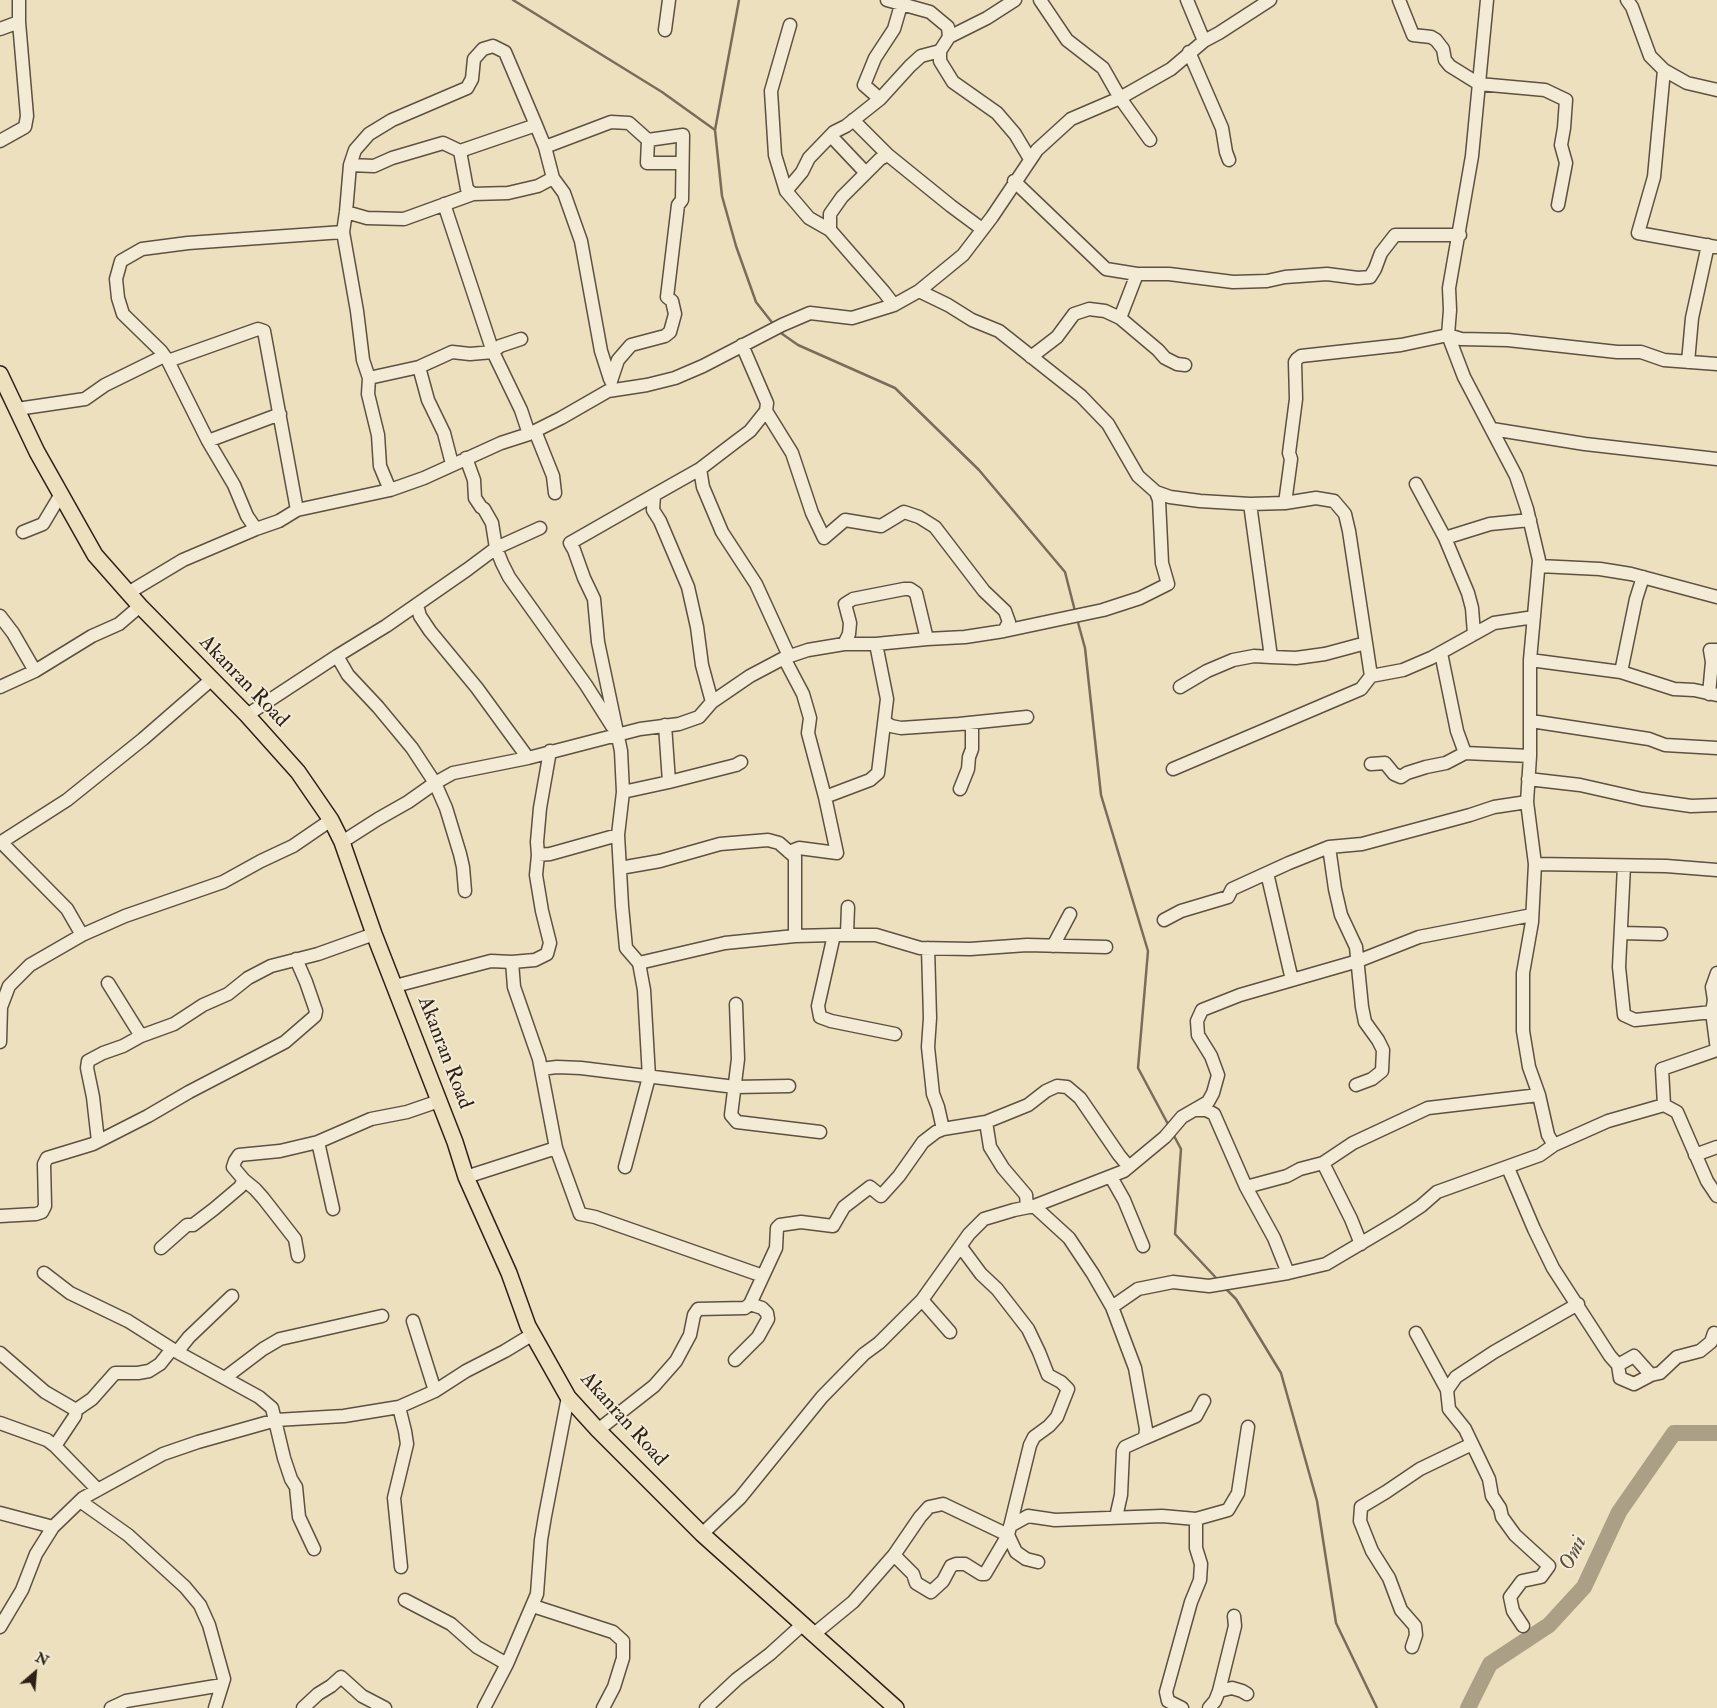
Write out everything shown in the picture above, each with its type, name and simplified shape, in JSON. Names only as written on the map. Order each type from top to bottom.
[{"type":"main road","name":"Akanran Road","points":[[2,384],[17,409],[36,452],[95,555],[140,606],[212,679],[298,772],[331,820],[342,842],[374,934],[440,1101],[466,1177],[509,1273],[528,1326],[568,1397],[598,1430],[702,1534],[891,1706]]},
{"type":"street","points":[[0,141],[25,127],[27,116],[19,22],[19,0]]},
{"type":"street","points":[[665,30],[669,0]]},
{"type":"street","points":[[887,0],[930,12],[948,27],[949,37]]},
{"type":"street","points":[[1015,0],[987,18],[949,37],[940,51],[940,61],[952,82],[997,114],[1015,134],[1030,159]]},
{"type":"street","points":[[1040,0],[1068,40],[1103,68],[1120,98],[1150,140]]},
{"type":"street","points":[[1187,0],[1204,41]]},
{"type":"street","points":[[612,385],[675,378],[778,327],[810,314],[852,318],[894,305],[919,291],[963,255],[1037,150],[1071,119],[1120,98],[1170,69],[1204,41],[1270,0]]},
{"type":"street","points":[[1399,0],[1413,35],[1431,37],[1436,40],[1443,49],[1445,60],[1450,66],[1479,84],[1546,90],[1566,100],[1561,145],[1566,163],[1558,205]]},
{"type":"street","points":[[1487,0],[1472,156],[1460,235],[1449,288],[1448,336],[1464,377],[1516,476],[1530,520],[1539,560],[1530,660],[1531,721],[1527,802],[1535,864],[1532,922],[1524,972],[1523,1031],[1529,1067],[1539,1095],[1548,1134],[1554,1145]]},
{"type":"street","points":[[1627,0],[1632,7],[1650,56],[1664,70],[1687,83],[1717,90]]},
{"type":"street","points":[[880,99],[864,85],[875,58],[894,29],[901,5]]},
{"type":"street","points":[[0,29],[19,22]]},
{"type":"street","points":[[790,25],[770,91],[775,155],[786,191],[809,218],[830,230],[894,305]]},
{"type":"street","points":[[390,490],[380,466],[378,435],[368,394],[368,378],[363,360],[357,311],[343,232],[350,165],[355,150],[369,134],[392,120],[467,88],[472,80],[474,59],[483,49],[493,46],[505,52],[545,147],[553,178],[564,192],[581,241],[601,351],[612,385]]},
{"type":"street","points":[[786,191],[802,172],[809,158],[831,136],[880,99],[921,56],[940,51]]},
{"type":"street","points":[[1189,52],[1222,128],[1229,160]]},
{"type":"street","points":[[1664,70],[1654,177],[1638,233],[1713,246],[1692,318],[1688,362]]},
{"type":"street","points":[[854,120],[888,155],[982,229]]},
{"type":"street","points":[[128,593],[183,560],[279,521],[297,510],[390,490],[424,478],[501,443],[532,433],[608,391],[612,385],[618,360],[631,345],[665,336],[670,332],[675,314],[672,301],[667,297],[678,205],[682,200],[681,163],[683,135],[648,140],[629,123],[611,122],[545,147]]},
{"type":"street","points":[[350,165],[374,166],[392,158],[443,143],[460,151],[536,125]]},
{"type":"street","points":[[831,136],[866,172]]},
{"type":"street","points":[[648,140],[647,163],[681,163]]},
{"type":"street","points":[[460,151],[467,189],[473,194]]},
{"type":"street","points":[[830,230],[830,214],[842,197],[880,159],[888,155]]},
{"type":"street","points":[[346,212],[367,218],[404,219],[473,194],[508,194],[538,186],[553,178]]},
{"type":"street","points":[[1014,181],[1106,269],[1137,274],[1169,274],[1233,282],[1267,281],[1285,277],[1327,274],[1358,278],[1370,277],[1381,253],[1395,235],[1460,235]]},
{"type":"street","points":[[444,204],[493,352],[553,476],[555,492]]},
{"type":"street","points":[[256,529],[247,516],[234,485],[208,441],[166,359],[123,314],[118,298],[116,279],[121,261],[142,250],[188,243],[343,232]]},
{"type":"street","points":[[1120,318],[1137,274]]},
{"type":"street","points":[[919,291],[948,305],[972,320],[999,331],[1080,396],[1108,424],[1138,476],[1162,497],[1250,504],[1285,503],[1316,498],[1334,501],[1345,514],[1371,676]]},
{"type":"street","points":[[1031,357],[1058,337],[1074,314],[1089,309],[1105,311],[1120,318],[1158,350],[1164,358],[1177,364],[1185,365]]},
{"type":"street","points":[[17,409],[85,399],[105,385],[166,359],[258,329],[264,331],[297,510]]},
{"type":"street","points":[[1285,503],[1296,399],[1295,362],[1301,356],[1401,345],[1448,336],[1461,339],[1508,340],[1617,352],[1641,352],[1664,360],[1717,364]]},
{"type":"street","points":[[368,378],[419,367],[452,352],[470,354],[493,352],[500,346],[521,340]]},
{"type":"street","points":[[625,1167],[649,1077],[644,990],[640,963],[626,948],[618,835],[623,792],[621,751],[598,642],[594,599],[570,543],[700,469],[750,431],[766,410],[767,403],[742,345]]},
{"type":"street","points":[[419,367],[428,400],[444,433],[452,464]]},
{"type":"street","points":[[766,410],[792,453],[812,513],[824,538],[846,520],[881,526],[904,512],[919,517],[935,527],[984,592],[1005,611],[1009,622],[1004,631]]},
{"type":"street","points":[[208,441],[280,414]]},
{"type":"street","points":[[1492,430],[1585,444],[1717,459]]},
{"type":"street","points":[[466,458],[474,480],[475,498],[492,522],[496,548],[502,563],[514,584],[580,677],[617,735]]},
{"type":"street","points":[[700,469],[703,487],[722,532],[756,584],[803,694],[810,718],[808,733],[837,853],[799,848],[789,852]]},
{"type":"street","points":[[1416,484],[1445,538],[1468,593],[1472,608],[1474,634]]},
{"type":"street","points":[[23,532],[43,524],[61,494]]},
{"type":"street","points":[[654,496],[653,510],[660,521],[688,587],[697,627],[702,665],[712,702]]},
{"type":"street","points":[[342,842],[408,802],[435,783],[453,774],[528,758],[640,728],[678,724],[699,717],[712,702],[750,676],[787,657],[808,650],[844,644],[876,644],[965,637],[1004,631],[1102,610],[1140,598],[1168,584],[1162,563],[1162,497]]},
{"type":"street","points":[[1250,504],[1271,657]]},
{"type":"street","points":[[1445,538],[1490,524],[1530,520]]},
{"type":"street","points":[[247,716],[416,605],[496,548],[540,528]]},
{"type":"street","points":[[1539,566],[1600,569],[1643,577],[1717,596]]},
{"type":"street","points":[[1621,672],[1636,599],[1643,577]]},
{"type":"street","points":[[844,644],[849,634],[850,623],[845,604],[854,599],[904,589],[910,589],[916,593],[927,639]]},
{"type":"street","points":[[416,605],[420,616],[430,631],[477,688],[528,758]]},
{"type":"street","points":[[0,687],[35,671],[92,636],[119,624],[140,606]]},
{"type":"street","points":[[0,616],[13,633],[35,671]]},
{"type":"street","points":[[1173,770],[1361,689],[1371,676],[1403,670],[1441,653],[1494,623],[1534,617]]},
{"type":"street","points":[[1180,687],[1207,671],[1233,660],[1254,656],[1296,658],[1325,654],[1366,643]]},
{"type":"street","points":[[825,797],[870,780],[878,772],[887,699],[876,644]]},
{"type":"street","points":[[1530,660],[1621,672],[1674,689],[1694,690],[1713,695],[1710,650],[1717,650]]},
{"type":"street","points":[[1441,653],[1457,731],[1465,753]]},
{"type":"street","points":[[337,656],[348,676],[378,707],[412,748],[435,783],[446,808],[460,854],[465,892]]},
{"type":"street","points":[[82,934],[67,909],[0,842],[67,800],[143,739],[212,679]]},
{"type":"street","points":[[884,722],[901,728],[1027,717]]},
{"type":"street","points":[[1531,721],[1649,740],[1665,745],[1717,748]]},
{"type":"street","points":[[960,790],[968,769],[972,749],[972,723]]},
{"type":"street","points":[[665,725],[669,782]]},
{"type":"street","points":[[396,986],[491,961],[535,960],[547,954],[550,943],[536,876],[540,808],[550,751]]},
{"type":"street","points":[[1371,764],[1385,763],[1394,774],[1401,777],[1426,767],[1446,763],[1465,753],[1530,756]]},
{"type":"street","points":[[623,792],[736,765],[740,762]]},
{"type":"street","points":[[1528,779],[1580,785],[1642,799],[1683,805],[1717,805]]},
{"type":"street","points":[[1164,920],[1181,911],[1228,897],[1232,889],[1329,847],[1362,844],[1470,816],[1494,807],[1527,802]]},
{"type":"street","points":[[0,1042],[1,1008],[9,986],[30,965],[82,934],[125,916],[223,882],[293,846],[331,820]]},
{"type":"street","points":[[538,855],[550,854],[618,835]]},
{"type":"street","points":[[620,868],[660,861],[720,844],[768,840],[779,843],[795,857],[795,936]]},
{"type":"street","points":[[1329,847],[1335,890],[1341,915],[1356,947],[1365,1022],[1383,1050],[1382,1071],[1372,1079],[1356,1085]]},
{"type":"street","points":[[1535,864],[1666,866],[1717,870]]},
{"type":"street","points":[[1624,866],[1619,967],[1624,1015],[1634,1020],[1712,1012]]},
{"type":"street","points":[[1267,873],[1292,980]]},
{"type":"street","points":[[847,934],[848,907]]},
{"type":"street","points":[[1053,946],[1070,914]]},
{"type":"street","points":[[702,1534],[740,1498],[794,1429],[827,1391],[922,1300],[970,1234],[984,1220],[1031,1206],[1111,1177],[1129,1167],[1166,1137],[1182,1117],[1208,1102],[1213,1093],[1218,1075],[1211,1056],[1198,1035],[1197,1021],[1202,1010],[1240,995],[1358,961],[1420,937],[1532,915]]},
{"type":"street","points":[[1622,933],[1661,934]]},
{"type":"street","points":[[98,1141],[93,1097],[87,1068],[88,1061],[141,1036],[174,1024],[203,1006],[228,994],[248,978],[271,966],[318,954],[374,934]]},
{"type":"street","points":[[640,963],[725,943],[795,936],[847,934],[876,935],[920,948],[970,949],[1027,945],[1106,947]]},
{"type":"street","points":[[834,935],[818,1006],[820,1017],[895,1034]]},
{"type":"street","points":[[928,948],[930,1018],[928,1046],[932,1094],[938,1107],[942,1129]]},
{"type":"street","points":[[0,1216],[42,1212],[45,1206],[45,1160],[98,1141],[148,1116],[220,1075],[284,1042],[315,1016],[316,1011],[296,960]]},
{"type":"street","points":[[512,962],[514,987],[541,1069],[556,1148],[580,1214],[595,1217],[763,1276]]},
{"type":"street","points":[[1664,1106],[1662,1069],[1717,1050],[1712,1012],[1714,1000],[1712,987],[1717,973]]},
{"type":"street","points":[[108,983],[141,1036]]},
{"type":"street","points":[[736,1004],[738,1059],[731,1114],[737,1122],[820,1132]]},
{"type":"street","points":[[541,1069],[566,1067],[735,1087],[789,1086]]},
{"type":"street","points":[[598,1430],[654,1386],[676,1361],[690,1335],[694,1315],[698,1309],[745,1308],[750,1304],[776,1248],[777,1228],[780,1225],[802,1222],[833,1226],[844,1207],[870,1187],[881,1196],[900,1176],[923,1142],[942,1129],[986,1122],[1028,1105],[1046,1091],[1057,1086],[1067,1087],[1080,1098],[1129,1167]]},
{"type":"street","points":[[1246,1187],[1287,1176],[1300,1169],[1323,1164],[1353,1143],[1428,1108],[1539,1095]]},
{"type":"street","points":[[298,1256],[295,1239],[263,1198],[233,1167],[239,1155],[280,1150],[318,1142],[371,1119],[407,1112],[440,1101]]},
{"type":"street","points":[[1112,1307],[1138,1289],[1173,1282],[1209,1286],[1326,1264],[1421,1206],[1437,1192],[1540,1155],[1554,1145],[1608,1121],[1664,1106],[1677,1112],[1706,1181],[1717,1196]]},
{"type":"street","points":[[1195,1110],[1206,1110],[1214,1114],[1246,1187],[1274,1238],[1288,1272]]},
{"type":"street","points":[[986,1122],[990,1147],[1003,1168],[1026,1195],[1031,1206],[1069,1238],[1112,1307],[1135,1368],[1146,1429],[1145,1438]]},
{"type":"street","points":[[318,1142],[333,1209]]},
{"type":"street","points":[[1695,1155],[1717,1147]]},
{"type":"street","points":[[466,1177],[556,1148]]},
{"type":"street","points":[[1323,1164],[1351,1219],[1361,1244]]},
{"type":"street","points":[[1508,1168],[1553,1268],[1610,1356],[1618,1365],[1620,1378],[1634,1384],[1651,1375],[1660,1373],[1678,1357],[1700,1351],[1711,1342],[1714,1333]]},
{"type":"street","points":[[1111,1177],[1124,1200],[1143,1246]]},
{"type":"street","points":[[161,1248],[187,1225],[193,1225],[214,1210],[240,1187],[244,1180]]},
{"type":"street","points":[[894,1555],[913,1574],[916,1584],[931,1592],[943,1581],[951,1566],[956,1564],[965,1564],[981,1574],[986,1574],[1009,1530],[1030,1446],[1034,1437],[1049,1426],[1057,1417],[1068,1389],[1048,1374],[1028,1329],[997,1289],[981,1274],[961,1248]]},
{"type":"street","points":[[44,1273],[70,1293],[128,1321],[175,1350],[226,1377],[259,1397],[272,1408],[284,1458],[291,1479],[296,1487],[300,1517],[314,1548]]},
{"type":"street","points":[[55,1446],[75,1416],[76,1410],[92,1399],[115,1373],[138,1374],[149,1371],[160,1364],[232,1296]]},
{"type":"street","points":[[922,1300],[950,1332]]},
{"type":"street","points":[[735,1360],[758,1338],[768,1319],[768,1313],[762,1308],[750,1304]]},
{"type":"street","points":[[1447,1390],[1456,1377],[1494,1352],[1578,1304]]},
{"type":"street","points":[[226,1377],[263,1349],[280,1339],[382,1316]]},
{"type":"street","points":[[413,1321],[435,1391]]},
{"type":"street","points":[[1416,1333],[1447,1390],[1449,1409],[1465,1429],[1489,1479],[1492,1496],[1500,1508],[1502,1517],[1509,1528],[1549,1566],[1541,1577],[1522,1581],[1510,1597],[1513,1611],[1523,1626]]},
{"type":"street","points":[[1,1624],[22,1590],[36,1554],[53,1527],[80,1501],[163,1454],[276,1420],[344,1416],[398,1407],[435,1391],[466,1371],[533,1334]]},
{"type":"street","points":[[0,1353],[45,1392],[76,1410]]},
{"type":"street","points":[[1618,1365],[1634,1356],[1651,1375]]},
{"type":"street","points":[[484,1708],[508,1664],[537,1594],[541,1540],[546,1508],[568,1397]]},
{"type":"street","points":[[1116,1517],[1121,1495],[1122,1451],[1125,1447],[1196,1416],[1204,1401]]},
{"type":"street","points":[[398,1407],[406,1432],[407,1444],[394,1498],[401,1567]]},
{"type":"street","points":[[0,1423],[47,1440],[98,1490]]},
{"type":"street","points":[[1009,1530],[1028,1516],[1055,1520],[1162,1516],[1196,1519],[1228,1510],[1238,1493],[1248,1427]]},
{"type":"street","points":[[1412,1647],[1416,1635],[1415,1626],[1401,1610],[1389,1578],[1372,1551],[1360,1521],[1361,1507],[1420,1469],[1472,1444]]},
{"type":"street","points":[[80,1501],[128,1535],[185,1587],[200,1604],[210,1625],[224,1679],[215,1708]]},
{"type":"street","points":[[706,1708],[737,1679],[770,1654],[853,1602],[894,1555],[920,1516],[929,1507],[943,1504],[1009,1530]]},
{"type":"street","points":[[0,1513],[53,1527]]},
{"type":"street","points":[[1182,1708],[1168,1701],[1166,1692],[1189,1610],[1200,1580],[1201,1564],[1196,1548],[1196,1519]]},
{"type":"street","points":[[1009,1530],[1016,1552],[1026,1559],[1038,1562]]},
{"type":"street","points":[[405,1600],[451,1624],[477,1647],[508,1664]]},
{"type":"street","points":[[533,1606],[613,1632],[623,1641],[623,1658],[614,1687],[603,1708]]},
{"type":"street","points":[[1210,1708],[1215,1702],[1219,1691],[1235,1626],[1234,1616]]},
{"type":"street","points":[[303,1708],[318,1694],[341,1678],[362,1696],[385,1708]]},
{"type":"street","points":[[111,1708],[126,1701],[222,1684]]},
{"type":"street","points":[[1219,1691],[1232,1688],[1246,1694]]},
{"type":"waterway","points":[[513,0],[662,92],[715,130]]},
{"type":"waterway","points":[[739,0],[715,130],[722,196],[736,246],[756,302],[774,325]]},
{"type":"waterway","points":[[778,331],[798,345],[895,388],[979,470],[1065,572],[1075,611]]},
{"type":"waterway","points":[[1077,619],[1085,648],[1101,795],[1148,951],[1138,1068],[1169,1126]]},
{"type":"waterway","points":[[1173,1134],[1181,1149],[1175,1234],[1219,1281]]},
{"type":"waterway","points":[[1226,1289],[1236,1299],[1281,1373],[1317,1501],[1336,1623],[1377,1708]]},
{"type":"waterway","name":"Omi","points":[[1468,1708],[1490,1664],[1549,1625],[1584,1587],[1619,1512],[1674,1433],[1717,1433]]}]
